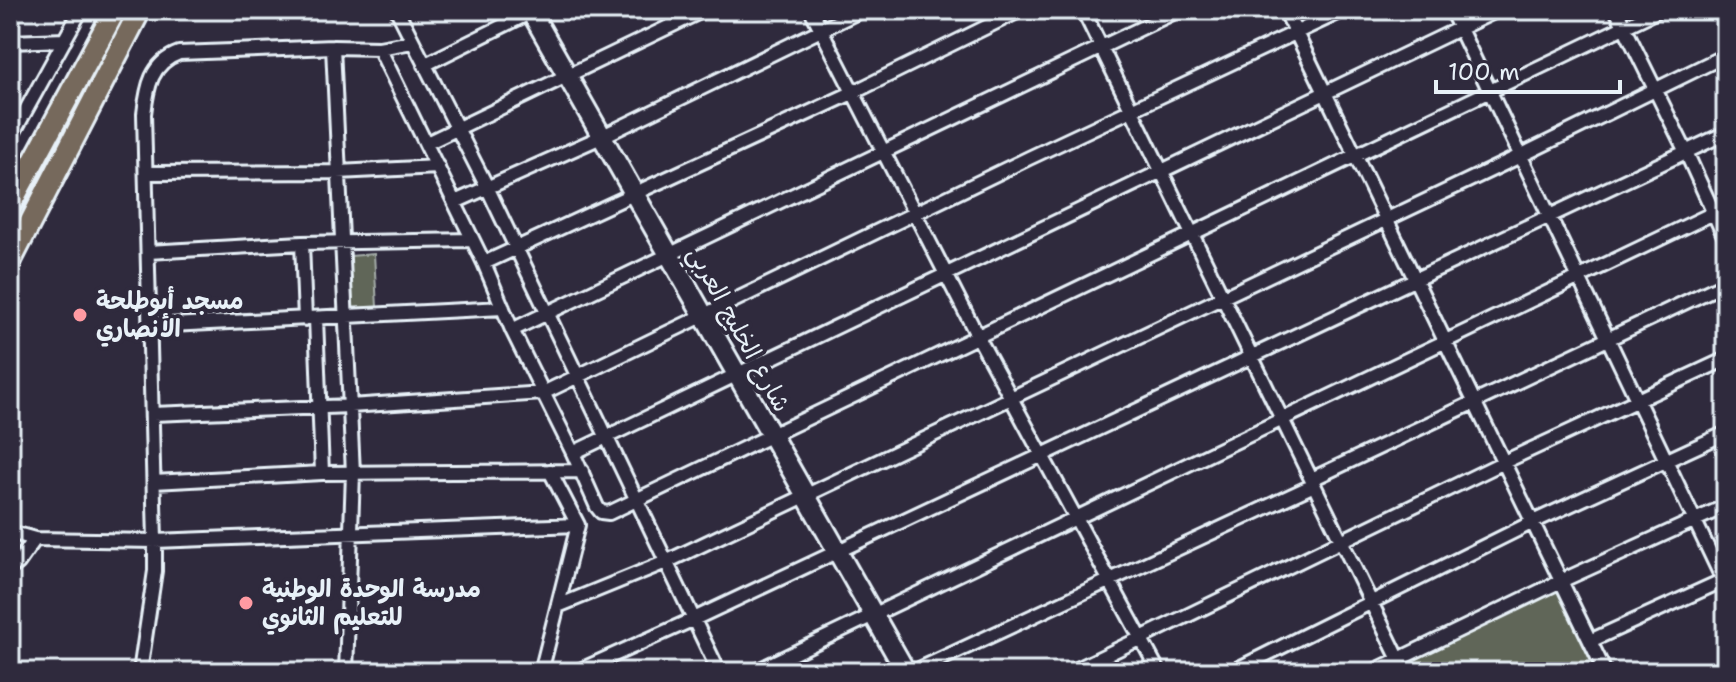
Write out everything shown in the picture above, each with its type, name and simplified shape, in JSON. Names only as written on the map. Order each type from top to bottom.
[{"type":"main road","points":[[10,205],[115,10]]},
{"type":"main road","points":[[10,262],[140,10]]},
{"type":"main road","name":"شارع الخليج العربي","points":[[532,11],[906,672]]},
{"type":"street","points":[[10,139],[81,10]]},
{"type":"street","points":[[397,10],[487,187],[719,672]]},
{"type":"street","points":[[427,143],[704,10]]},
{"type":"street","points":[[811,10],[978,337],[1159,672]]},
{"type":"street","points":[[455,202],[601,137],[862,10]]},
{"type":"street","points":[[484,263],[852,93],[1021,10]]},
{"type":"street","points":[[1083,10],[1405,672]]},
{"type":"street","points":[[512,330],[1179,10]]},
{"type":"street","points":[[1285,10],[1605,672]]},
{"type":"street","points":[[153,414],[350,406],[543,393],[1131,109],[1344,10]]},
{"type":"street","points":[[1451,10],[1725,582],[1590,641]]},
{"type":"street","points":[[573,453],[1498,10]]},
{"type":"street","points":[[1616,10],[1686,152],[1720,210],[1726,240]]},
{"type":"street","points":[[379,48],[484,263],[512,330],[597,507],[601,512],[609,513],[1659,10]]},
{"type":"street","points":[[424,65],[532,11]]},
{"type":"street","points":[[10,42],[65,40]]},
{"type":"street","points":[[140,672],[155,571],[144,114],[147,91],[155,72],[165,58],[179,53],[379,48],[412,42]]},
{"type":"street","points":[[333,47],[353,473],[346,672]]},
{"type":"street","points":[[558,606],[666,562],[1726,55]]},
{"type":"street","points":[[576,672],[1726,133]]},
{"type":"street","points":[[146,173],[338,172],[438,167]]},
{"type":"street","points":[[754,672],[1720,210]]},
{"type":"street","points":[[148,252],[302,243],[472,240]]},
{"type":"street","points":[[302,243],[320,407],[322,473]]},
{"type":"street","points":[[913,672],[1726,283]]},
{"type":"street","points":[[150,326],[503,308]]},
{"type":"street","points":[[1071,672],[1504,462],[1726,359]]},
{"type":"street","points":[[1231,672],[1533,522],[1726,433]]},
{"type":"street","points":[[541,672],[578,525],[550,471]]},
{"type":"street","points":[[154,482],[322,473],[582,471]]},
{"type":"street","points":[[1372,672],[1726,506]]},
{"type":"street","points":[[10,532],[35,539],[155,541],[578,525]]},
{"type":"street","points":[[10,568],[18,563],[35,539]]},
{"type":"green space","points":[[374,254],[377,307],[353,308],[350,256]]},
{"type":"green space","points":[[1561,582],[1605,672],[1405,672],[1399,659]]},
{"type":"place","name":"مسجد أبوطلحة الأنصاري","points":[[80,315]]},
{"type":"place","name":"مدرسة الوحدة الوطنية للتعليم الثانوي","points":[[246,603]]}]
